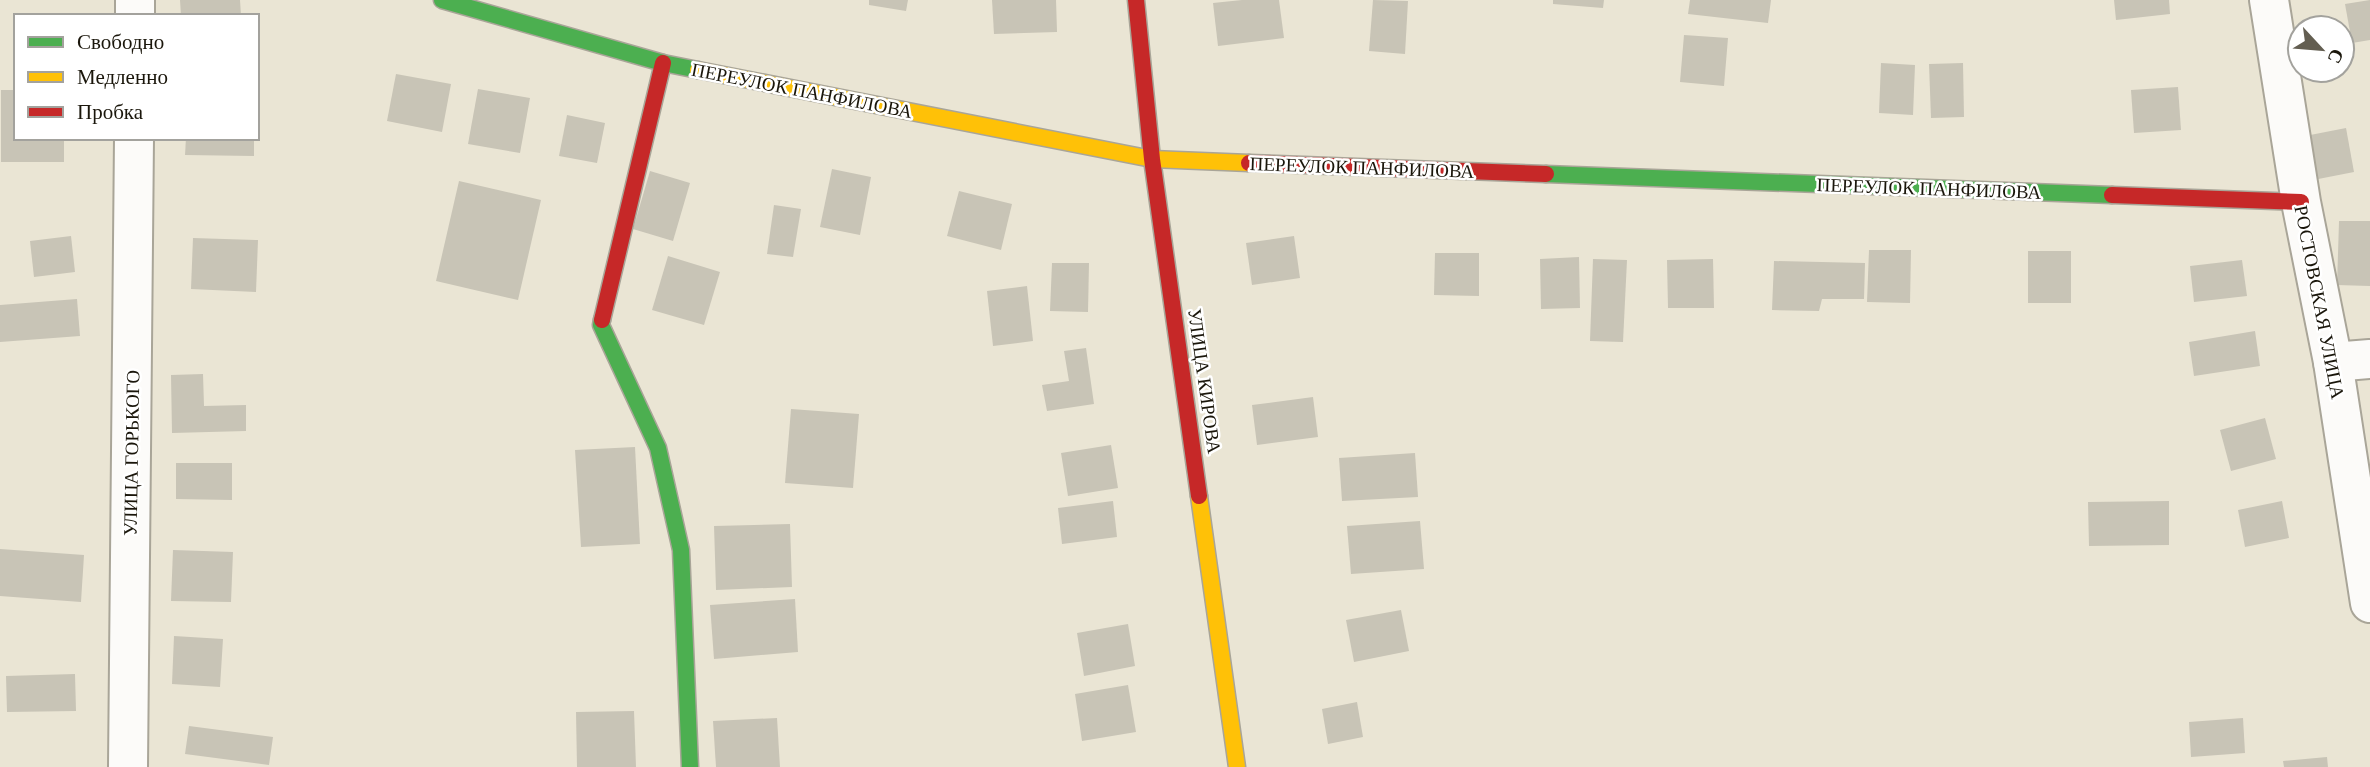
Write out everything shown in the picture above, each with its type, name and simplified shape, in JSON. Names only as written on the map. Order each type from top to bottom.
[{"type":"street","name":"ПЕРЕУЛОК ПАНФИЛОВА","points":[[442,0],[663,63],[1152,159],[2301,202]]},
{"type":"street","name":"УЛИЦА КИРОВА","points":[[1136,0],[1152,159],[1237,767]]},
{"type":"street","name":"РОСТОВСКАЯ УЛИЦА","points":[[2269,0],[2301,202],[2352,360],[2370,603]]},
{"type":"street","points":[[663,63],[601,325],[658,448],[681,550],[690,767]]},
{"type":"street","name":"УЛИЦА ГОРЬКОГО","points":[[128,767],[134,140]]},
{"type":"building","points":[[180,0],[240,0],[241,14],[181,14]]},
{"type":"building","points":[[869,0],[908,0],[906,11],[869,5]]},
{"type":"building","points":[[992,0],[1056,0],[1057,32],[994,34]]},
{"type":"building","points":[[1279,0],[1284,38],[1218,46],[1213,3]]},
{"type":"building","points":[[1373,0],[1408,1],[1405,54],[1369,51]]},
{"type":"building","points":[[1553,0],[1604,0],[1603,8],[1553,4]]},
{"type":"building","points":[[1690,0],[1771,0],[1768,23],[1688,14]]},
{"type":"building","points":[[2114,0],[2169,0],[2170,14],[2116,20]]},
{"type":"building","points":[[2370,0],[2370,40],[2356,42],[2356,14],[2347,14],[2345,4]]},
{"type":"building","points":[[1684,35],[1728,38],[1724,86],[1680,82]]},
{"type":"building","points":[[1881,63],[1915,65],[1913,115],[1879,113]]},
{"type":"building","points":[[1963,63],[1964,117],[1931,118],[1929,64]]},
{"type":"building","points":[[396,74],[451,84],[442,132],[387,121]]},
{"type":"building","points":[[2178,87],[2181,130],[2134,133],[2131,90]]},
{"type":"building","points":[[478,89],[530,98],[520,153],[468,144]]},
{"type":"building","points":[[1,90],[14,90],[14,140],[64,140],[64,162],[1,162]]},
{"type":"building","points":[[567,115],[605,123],[597,163],[559,156]]},
{"type":"building","points":[[2346,128],[2354,172],[2308,181],[2300,137]]},
{"type":"building","points":[[186,140],[254,140],[254,156],[185,155]]},
{"type":"building","points":[[832,169],[871,177],[860,235],[820,227]]},
{"type":"building","points":[[650,171],[690,183],[673,241],[633,229]]},
{"type":"building","points":[[459,181],[541,200],[518,300],[436,281]]},
{"type":"building","points":[[959,191],[1012,204],[1001,250],[947,236]]},
{"type":"building","points":[[774,205],[801,209],[793,257],[767,254]]},
{"type":"building","points":[[2339,221],[2370,221],[2370,286],[2337,285]]},
{"type":"building","points":[[71,236],[75,272],[34,277],[30,241]]},
{"type":"building","points":[[1294,236],[1300,278],[1252,285],[1246,243]]},
{"type":"building","points":[[193,238],[258,240],[256,292],[191,289]]},
{"type":"building","points":[[1869,250],[1911,250],[1910,303],[1867,302]]},
{"type":"building","points":[[2028,251],[2071,251],[2071,303],[2028,303]]},
{"type":"building","points":[[1435,253],[1479,253],[1479,296],[1434,295]]},
{"type":"building","points":[[668,256],[720,272],[704,325],[652,310]]},
{"type":"building","points":[[1579,257],[1580,308],[1541,309],[1540,259]]},
{"type":"building","points":[[1593,259],[1627,260],[1623,342],[1590,341]]},
{"type":"building","points":[[1713,259],[1714,308],[1668,308],[1667,260]]},
{"type":"building","points":[[2242,260],[2247,296],[2194,302],[2190,266]]},
{"type":"building","points":[[1774,261],[1865,263],[1864,299],[1822,299],[1819,311],[1772,310]]},
{"type":"building","points":[[1052,263],[1089,263],[1088,312],[1050,311]]},
{"type":"building","points":[[1027,286],[1033,341],[993,346],[987,291]]},
{"type":"building","points":[[77,299],[80,336],[0,342],[0,305]]},
{"type":"building","points":[[2255,331],[2260,366],[2194,376],[2189,342]]},
{"type":"building","points":[[1086,348],[1094,404],[1047,411],[1042,385],[1069,381],[1064,351]]},
{"type":"building","points":[[203,374],[204,406],[246,405],[246,431],[172,433],[171,375]]},
{"type":"building","points":[[1313,397],[1318,437],[1257,445],[1252,405]]},
{"type":"building","points":[[791,409],[859,414],[853,488],[785,483]]},
{"type":"building","points":[[2265,418],[2276,459],[2231,471],[2220,430]]},
{"type":"building","points":[[1111,445],[1118,488],[1068,496],[1061,453]]},
{"type":"building","points":[[635,447],[640,544],[581,547],[575,450]]},
{"type":"building","points":[[1415,453],[1418,497],[1342,501],[1339,458]]},
{"type":"building","points":[[176,463],[232,463],[232,500],[176,499]]},
{"type":"building","points":[[1113,501],[1117,537],[1062,544],[1058,508]]},
{"type":"building","points":[[2169,501],[2169,545],[2089,546],[2088,502]]},
{"type":"building","points":[[2282,501],[2289,538],[2245,547],[2238,510]]},
{"type":"building","points":[[1420,521],[1424,569],[1351,574],[1347,526]]},
{"type":"building","points":[[790,524],[792,587],[716,590],[714,526]]},
{"type":"building","points":[[0,549],[84,555],[81,602],[0,596]]},
{"type":"building","points":[[173,550],[233,552],[231,602],[171,601]]},
{"type":"building","points":[[795,599],[798,652],[714,659],[710,605]]},
{"type":"building","points":[[1401,610],[1409,651],[1354,662],[1346,620]]},
{"type":"building","points":[[1128,624],[1135,666],[1084,676],[1077,633]]},
{"type":"building","points":[[174,636],[223,639],[220,687],[172,684]]},
{"type":"building","points":[[75,674],[76,711],[7,712],[6,676]]},
{"type":"building","points":[[1128,685],[1136,732],[1082,741],[1075,694]]},
{"type":"building","points":[[1357,702],[1363,737],[1328,744],[1322,709]]},
{"type":"building","points":[[634,711],[636,767],[577,767],[576,712]]},
{"type":"building","points":[[777,718],[780,767],[716,767],[713,721]]},
{"type":"building","points":[[2243,718],[2245,753],[2191,757],[2189,722]]},
{"type":"building","points":[[189,726],[273,737],[269,765],[185,754]]},
{"type":"building","points":[[2327,757],[2328,767],[2284,767],[2283,761]]},
{"type":"traffic: fast","points":[[442,0],[663,63],[698,70]]},
{"type":"traffic: fast","points":[[1546,174],[2112,195]]},
{"type":"traffic: fast","points":[[602,320],[601,325],[658,448],[681,550],[690,767]]},
{"type":"traffic: slow","points":[[698,70],[1152,159],[1249,163]]},
{"type":"traffic: slow","points":[[1199,496],[1237,767]]},
{"type":"traffic: jam","points":[[1136,0],[1152,159],[1199,496]]},
{"type":"traffic: jam","points":[[602,320],[663,63]]},
{"type":"traffic: jam","points":[[1249,163],[1546,174]]},
{"type":"traffic: jam","points":[[2112,195],[2301,202]]}]
